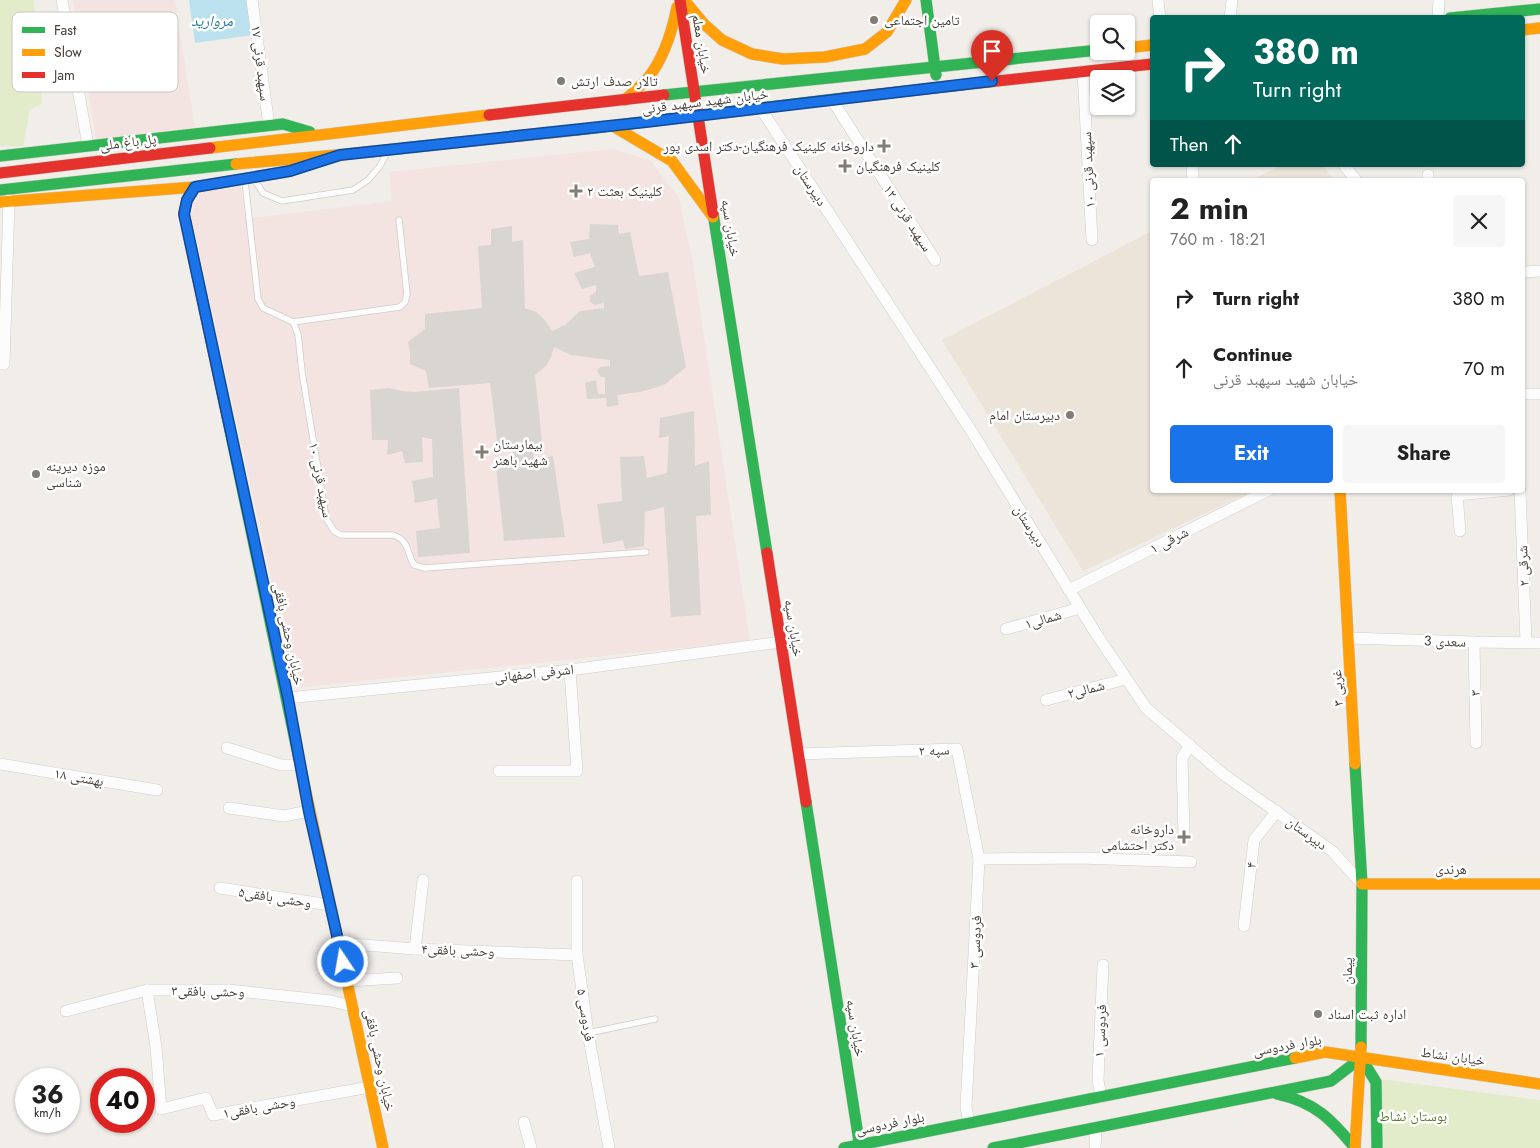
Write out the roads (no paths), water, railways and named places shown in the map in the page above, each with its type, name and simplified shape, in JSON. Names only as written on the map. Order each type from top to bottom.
[{"type":"main road","points":[[681,0],[722,40],[752,54],[783,59],[825,57],[865,49],[887,32],[906,0]]},
{"type":"main road","points":[[625,100],[647,79],[661,58],[673,30],[681,0]]},
{"type":"main road","name":"خیابان معلم","points":[[681,0],[698,116]]},
{"type":"main road","points":[[926,0],[938,87]]},
{"type":"main road","points":[[1480,15],[1540,9]]},
{"type":"main road","points":[[1525,30],[1540,28]]},
{"type":"main road","points":[[1135,47],[1150,45]]},
{"type":"main road","name":"خیابان شهید سپهبد قرنی","points":[[260,141],[935,65],[1090,51]]},
{"type":"main road","name":"خیابان شهید سپهبد قرنی","points":[[0,190],[260,161],[340,155],[613,126],[938,87],[1150,64]]},
{"type":"main road","name":"خیابان سپه","points":[[698,116],[859,1146]]},
{"type":"main road","points":[[0,156],[283,124],[316,134]]},
{"type":"main road","points":[[613,126],[672,161],[714,218]]},
{"type":"main road","name":"پل باغ ملی","points":[[0,173],[260,141]]},
{"type":"main road","points":[[4,201],[195,187],[290,171],[340,155]]},
{"type":"main road","name":"خیابان وحشی بافقی","points":[[195,187],[187,200],[184,214],[288,698],[309,812],[383,1148]]},
{"type":"main road","name":"۳ غربی","points":[[1340,493],[1362,884]]},
{"type":"main road","name":"هرندی","points":[[1362,884],[1540,884]]},
{"type":"main road","name":"پیمان","points":[[1355,1148],[1361,1058],[1362,884]]},
{"type":"main road","name":"بلوار فردوسی","points":[[844,1148],[1325,1052],[1361,1058]]},
{"type":"main road","points":[[993,1148],[1331,1081],[1361,1058],[1376,1082],[1377,1148]]},
{"type":"main road","name":"خیابان نشاط","points":[[1361,1058],[1540,1084]]},
{"type":"main road","points":[[1270,1093],[1286,1095],[1312,1104],[1336,1124],[1355,1148]]},
{"type":"street","name":"سپهبد قرنی ۱۷","points":[[252,0],[269,126]]},
{"type":"street","points":[[1158,0],[1160,15]]},
{"type":"street","points":[[1230,15],[1232,0]]},
{"type":"street","points":[[1438,15],[1439,0]]},
{"type":"street","name":"سپهبد قرنی ۱۰","points":[[1083,71],[1092,240]]},
{"type":"street","points":[[78,92],[88,145]]},
{"type":"street","name":"سپهبد قرنی ۱۲","points":[[832,100],[935,260]]},
{"type":"street","name":"دبیرستان","points":[[761,109],[972,432],[1080,608],[1146,708],[1223,774],[1332,851],[1362,884]]},
{"type":"street","points":[[1346,167],[1354,178]]},
{"type":"street","points":[[2,364],[4,201]]},
{"type":"street","points":[[1525,272],[1540,270]]},
{"type":"street","points":[[1525,394],[1540,394]]},
{"type":"street","name":"شرقی ۱","points":[[1069,590],[1263,493]]},
{"type":"street","points":[[1460,531],[1457,495],[1478,493]]},
{"type":"street","name":"شرقی ۲","points":[[1520,493],[1526,642]]},
{"type":"street","name":"شمالی۱","points":[[1006,629],[1080,608]]},
{"type":"street","name":"سعدی 3","points":[[1349,638],[1540,643]]},
{"type":"street","name":"اشرفی اصفهانی","points":[[288,698],[570,670],[780,642]]},
{"type":"street","name":"۳","points":[[1474,642],[1476,743]]},
{"type":"street","points":[[498,771],[577,771],[570,670]]},
{"type":"street","name":"شمالی۲","points":[[1046,700],[1126,679]]},
{"type":"street","points":[[1184,837],[1182,758],[1190,746]]},
{"type":"street","points":[[227,748],[281,765],[300,765]]},
{"type":"street","name":"سپه ۲","points":[[798,754],[957,750],[980,860]]},
{"type":"street","name":"بهشتی ۱۸","points":[[0,764],[157,790]]},
{"type":"street","points":[[229,808],[284,816],[309,812]]},
{"type":"street","name":"۴","points":[[1244,926],[1254,840],[1277,811]]},
{"type":"street","points":[[980,860],[1079,858],[1191,862]]},
{"type":"street","name":"فردوسی ۳","points":[[969,1123],[966,1107],[980,860]]},
{"type":"street","points":[[415,948],[422,880]]},
{"type":"street","name":"فردوسی ۵","points":[[577,881],[577,955],[588,1033],[609,1148]]},
{"type":"street","name":"وحشی بافقی۵","points":[[220,888],[330,905]]},
{"type":"street","name":"وحشی بافقی۴","points":[[338,943],[577,955]]},
{"type":"street","name":"فردوسی ۱","points":[[1101,1097],[1098,1080],[1103,965]]},
{"type":"street","points":[[347,981],[397,978]]},
{"type":"street","name":"وحشی بافقی۳","points":[[66,1011],[147,990],[229,990],[331,1001],[352,1006]]},
{"type":"street","name":"وحشی بافقی۱","points":[[147,990],[156,1047],[161,1109],[206,1098],[213,1115],[370,1087]]},
{"type":"street","points":[[524,1122],[531,1148]]},
{"type":"street","points":[[1095,1148],[1096,1128]]},
{"type":"lane","points":[[249,178],[263,193],[282,201],[353,190],[368,180],[380,166],[387,150]]},
{"type":"lane","points":[[249,178],[258,299],[263,308],[293,322],[400,307],[405,302],[407,294],[399,220]]},
{"type":"lane","name":"سپهبد قرنی ۱۰","points":[[293,322],[298,334],[302,372],[326,518],[334,531],[341,535],[393,535],[400,537],[407,545],[408,556],[414,565],[424,568],[646,552]]},
{"type":"lane","points":[[588,1033],[655,1019]]},
{"type":"water","name":"مروارید","points":[[189,0],[247,0],[253,35],[195,43]]},
{"type":"place","name":"تامین اجتماعی","points":[[874,20]]},
{"type":"place","name":"تالار صدف ارتش","points":[[561,81]]},
{"type":"place","name":"داروخانه کلینیک فرهنگیان-دکتر اسدی پور","points":[[884,146]]},
{"type":"place","name":"کلینیک فرهنگیان","points":[[845,166]]},
{"type":"place","name":"کلینیک بعثت ۲","points":[[576,191]]},
{"type":"place","name":"دبیرستان امام","points":[[1070,415]]},
{"type":"place","name":"بیمارستان شهید باهنر","points":[[482,452]]},
{"type":"place","name":"موزه دیرینه شناسی","points":[[36,474]]},
{"type":"place","name":"داروخانه دکتر احتشامی","points":[[1184,837]]},
{"type":"place","name":"اداره ثبت اسناد","points":[[1318,1014]]},
{"type":"park label","name":"بوستان نشاط","points":[[1413,1116]]}]
